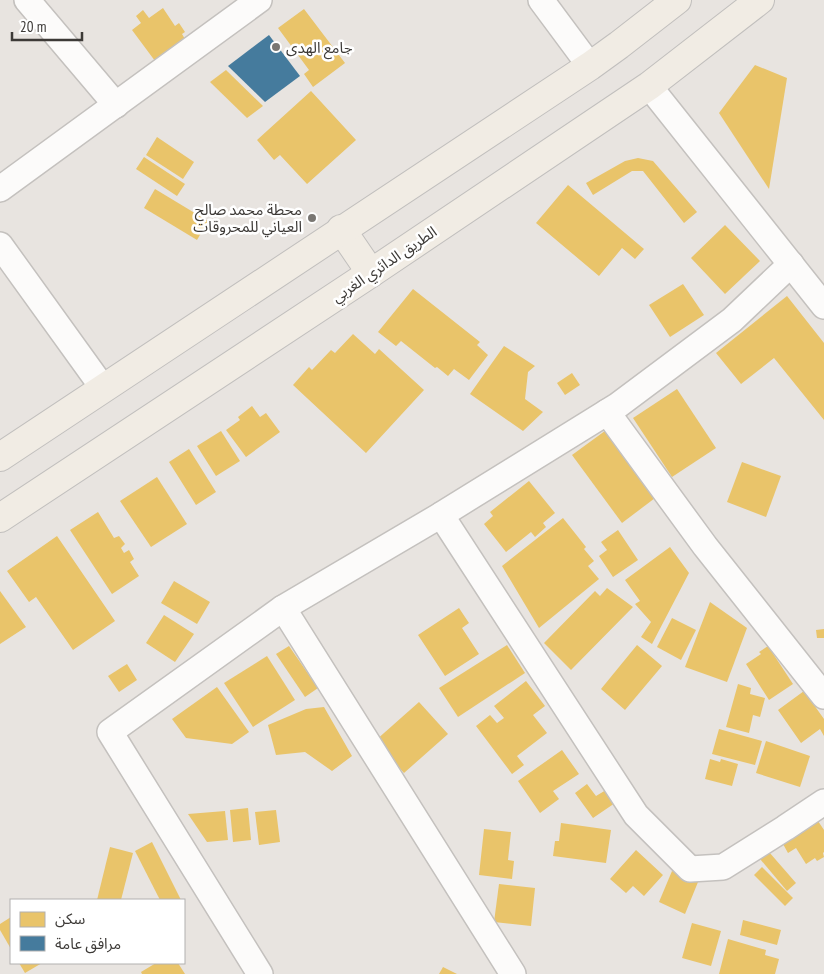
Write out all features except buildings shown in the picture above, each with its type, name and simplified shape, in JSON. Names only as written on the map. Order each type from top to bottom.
[{"type":"main road","points":[[0,457],[590,66],[677,0]]},
{"type":"main road","name":"الطريق الدائري الغربي","points":[[0,518],[371,273],[649,86],[760,0]]},
{"type":"main road","points":[[341,230],[371,273]]},
{"type":"street","points":[[27,0],[116,105]]},
{"type":"street","points":[[0,189],[259,0]]},
{"type":"street","points":[[541,0],[590,66]]},
{"type":"street","points":[[649,86],[824,306]]},
{"type":"street","points":[[0,245],[103,388]]},
{"type":"street","points":[[260,974],[110,732],[283,608],[441,515],[607,412],[732,320],[791,264]]},
{"type":"street","points":[[607,412],[705,546],[824,696]]},
{"type":"street","points":[[441,515],[636,815],[690,869],[723,867],[824,802]]},
{"type":"street","points":[[283,608],[514,974]]},
{"type":"place","name":"جامع الهدى","points":[[276,47]]},
{"type":"place","name":"محطة محمد صالح العياني للمحروقات","points":[[312,218]]}]
